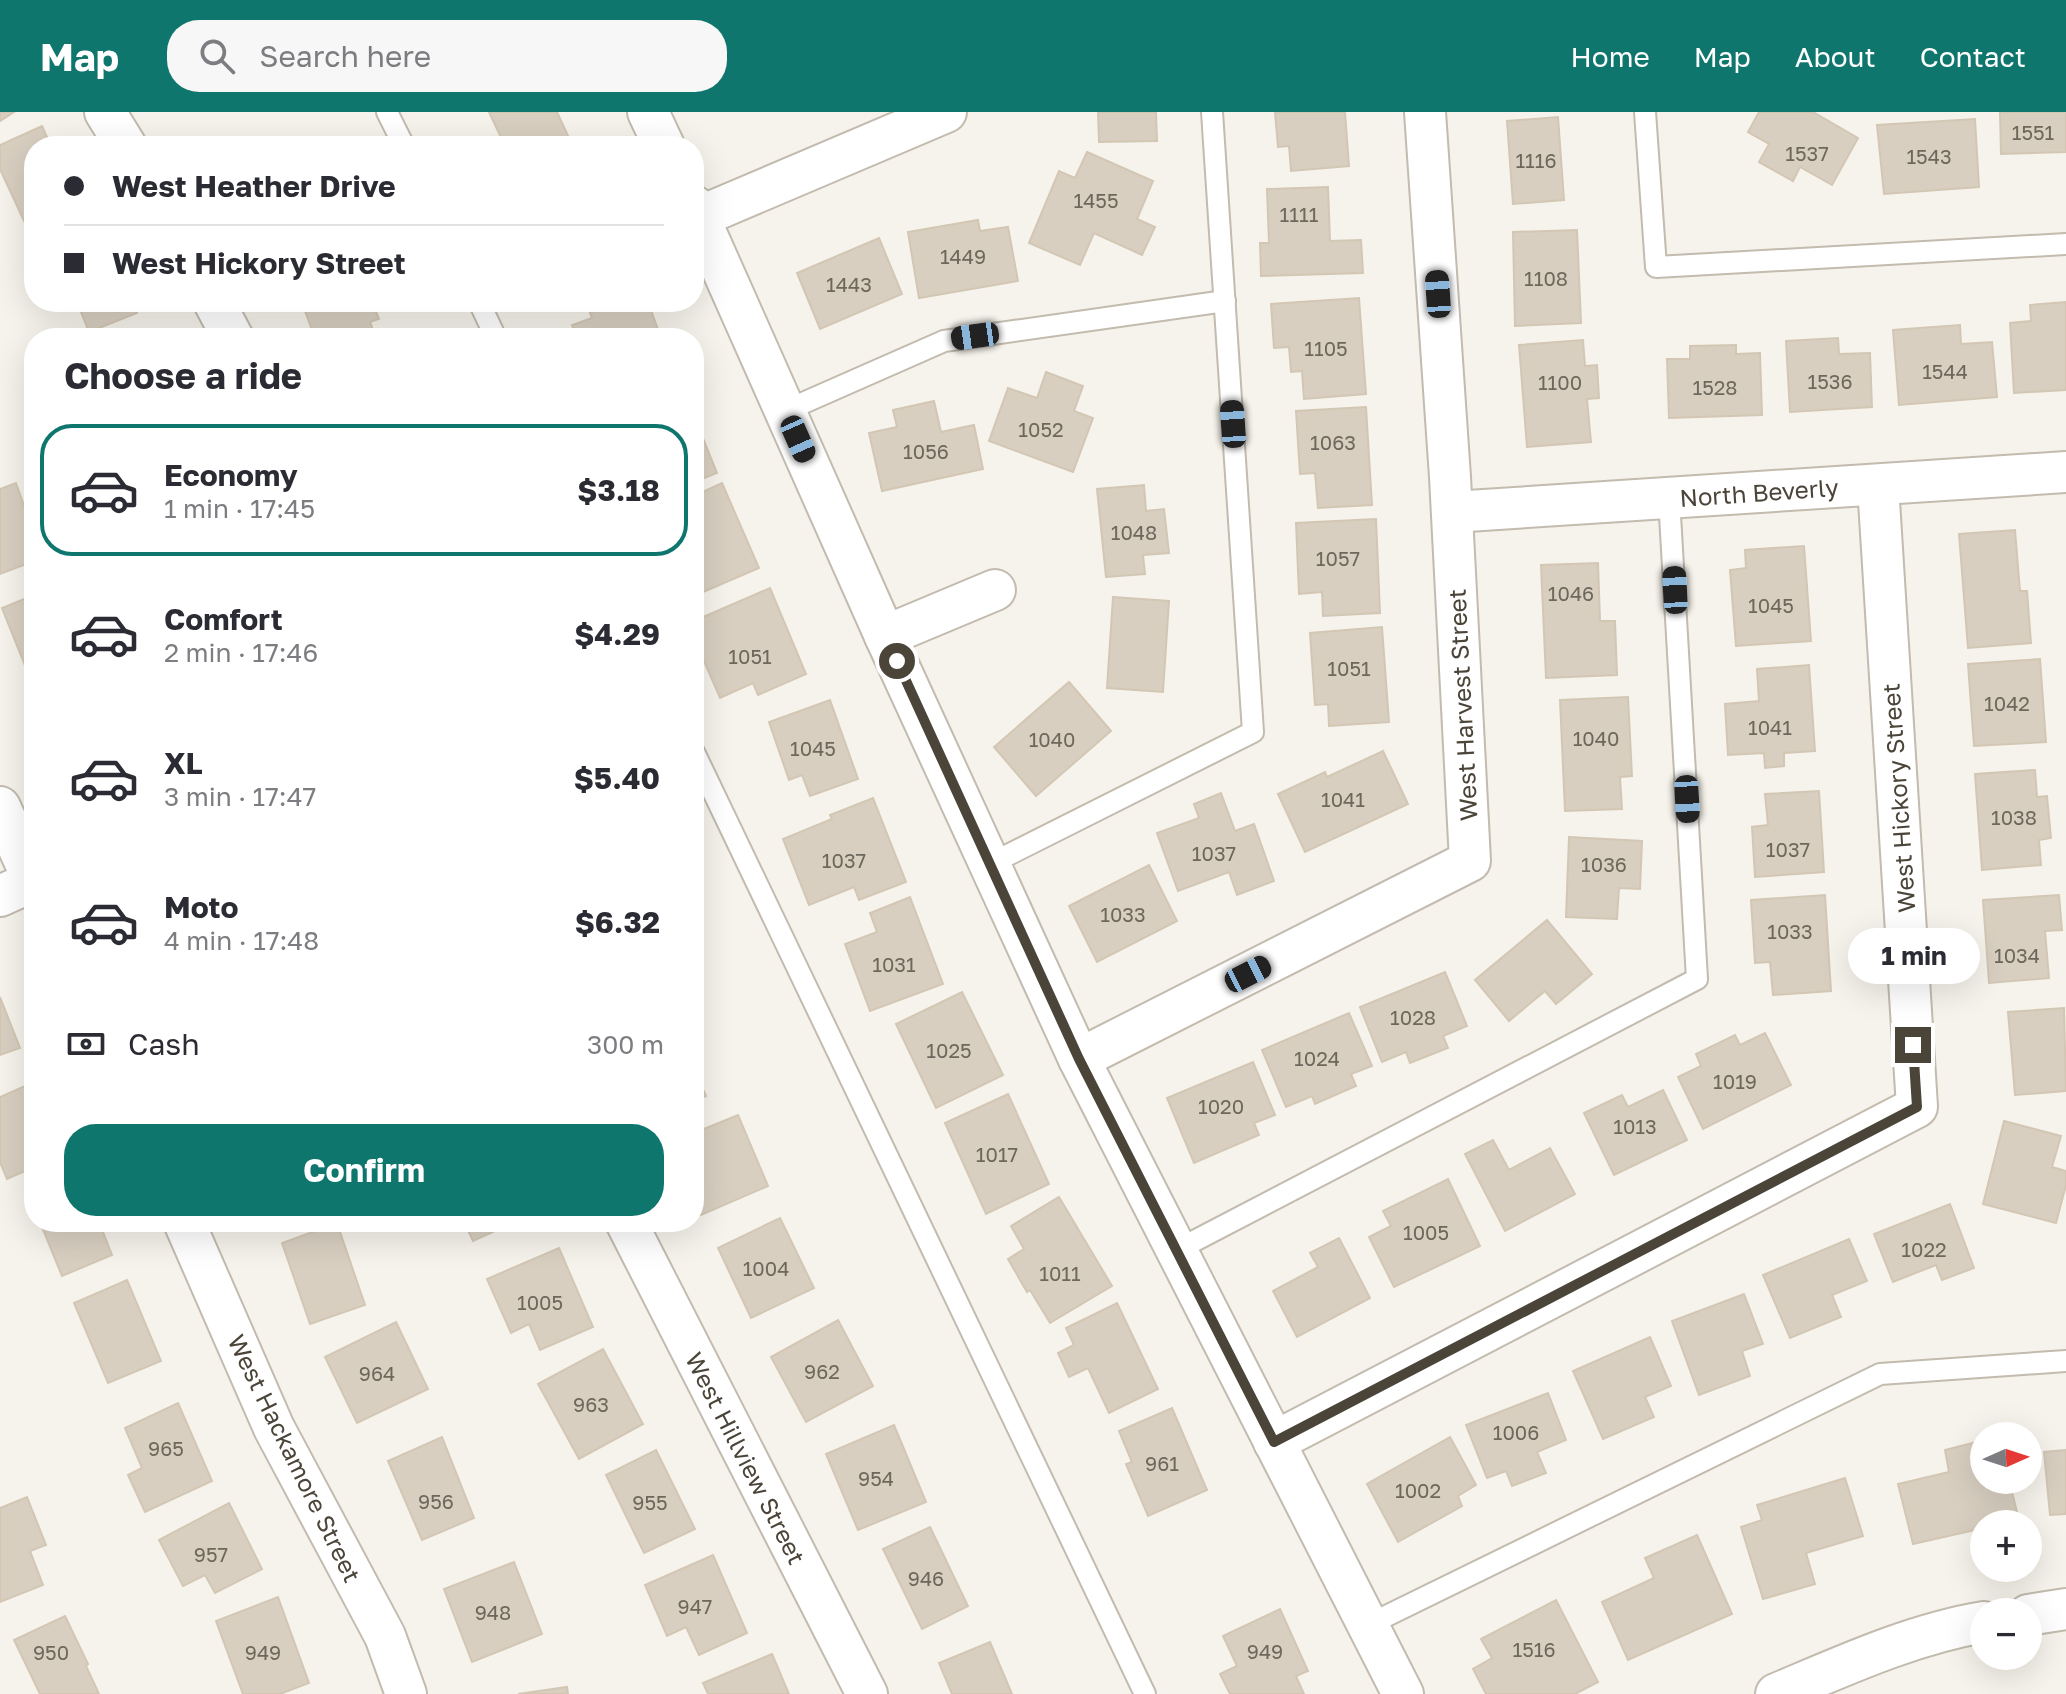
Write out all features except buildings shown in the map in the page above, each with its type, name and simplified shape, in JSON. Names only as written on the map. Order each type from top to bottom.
[{"type":"street","points":[[105,112],[120,136]]},
{"type":"street","points":[[648,112],[659,136]]},
{"type":"street","points":[[704,209],[946,112]]},
{"type":"street","name":"West Harvest Street","points":[[1079,1059],[1470,861],[1452,512],[1425,112]]},
{"type":"street","points":[[704,228],[988,865],[1079,1059],[1403,1694]]},
{"type":"street","name":"North Beverly","points":[[1452,512],[2066,472]]},
{"type":"street","name":"West Hickory Street","points":[[1274,1442],[1917,1107],[1878,485]]},
{"type":"street","points":[[885,636],[995,590]]},
{"type":"street","points":[[0,807],[24,859]]},
{"type":"street","points":[[0,896],[24,885]]},
{"type":"street","name":"West Hackamore Street","points":[[188,1232],[274,1428],[385,1636],[406,1694]]},
{"type":"street","name":"West Hillview Street","points":[[631,1232],[867,1694]]},
{"type":"street","points":[[2042,1613],[2066,1609]]},
{"type":"street","points":[[1776,1694],[1863,1657],[1970,1624]]},
{"type":"lane","points":[[387,112],[399,136]]},
{"type":"lane","points":[[988,865],[1253,732],[1212,112]]},
{"type":"lane","points":[[1645,112],[1656,267],[2066,244]]},
{"type":"lane","points":[[785,411],[944,341],[1225,301]]},
{"type":"lane","points":[[1177,1250],[1697,979],[1669,498]]},
{"type":"lane","points":[[704,773],[1145,1694]]},
{"type":"lane","points":[[1368,1625],[1880,1374],[2066,1361]]},
{"type":"route","points":[[897,661],[1079,1059],[1274,1442],[1917,1107],[1913,1045]]}]
